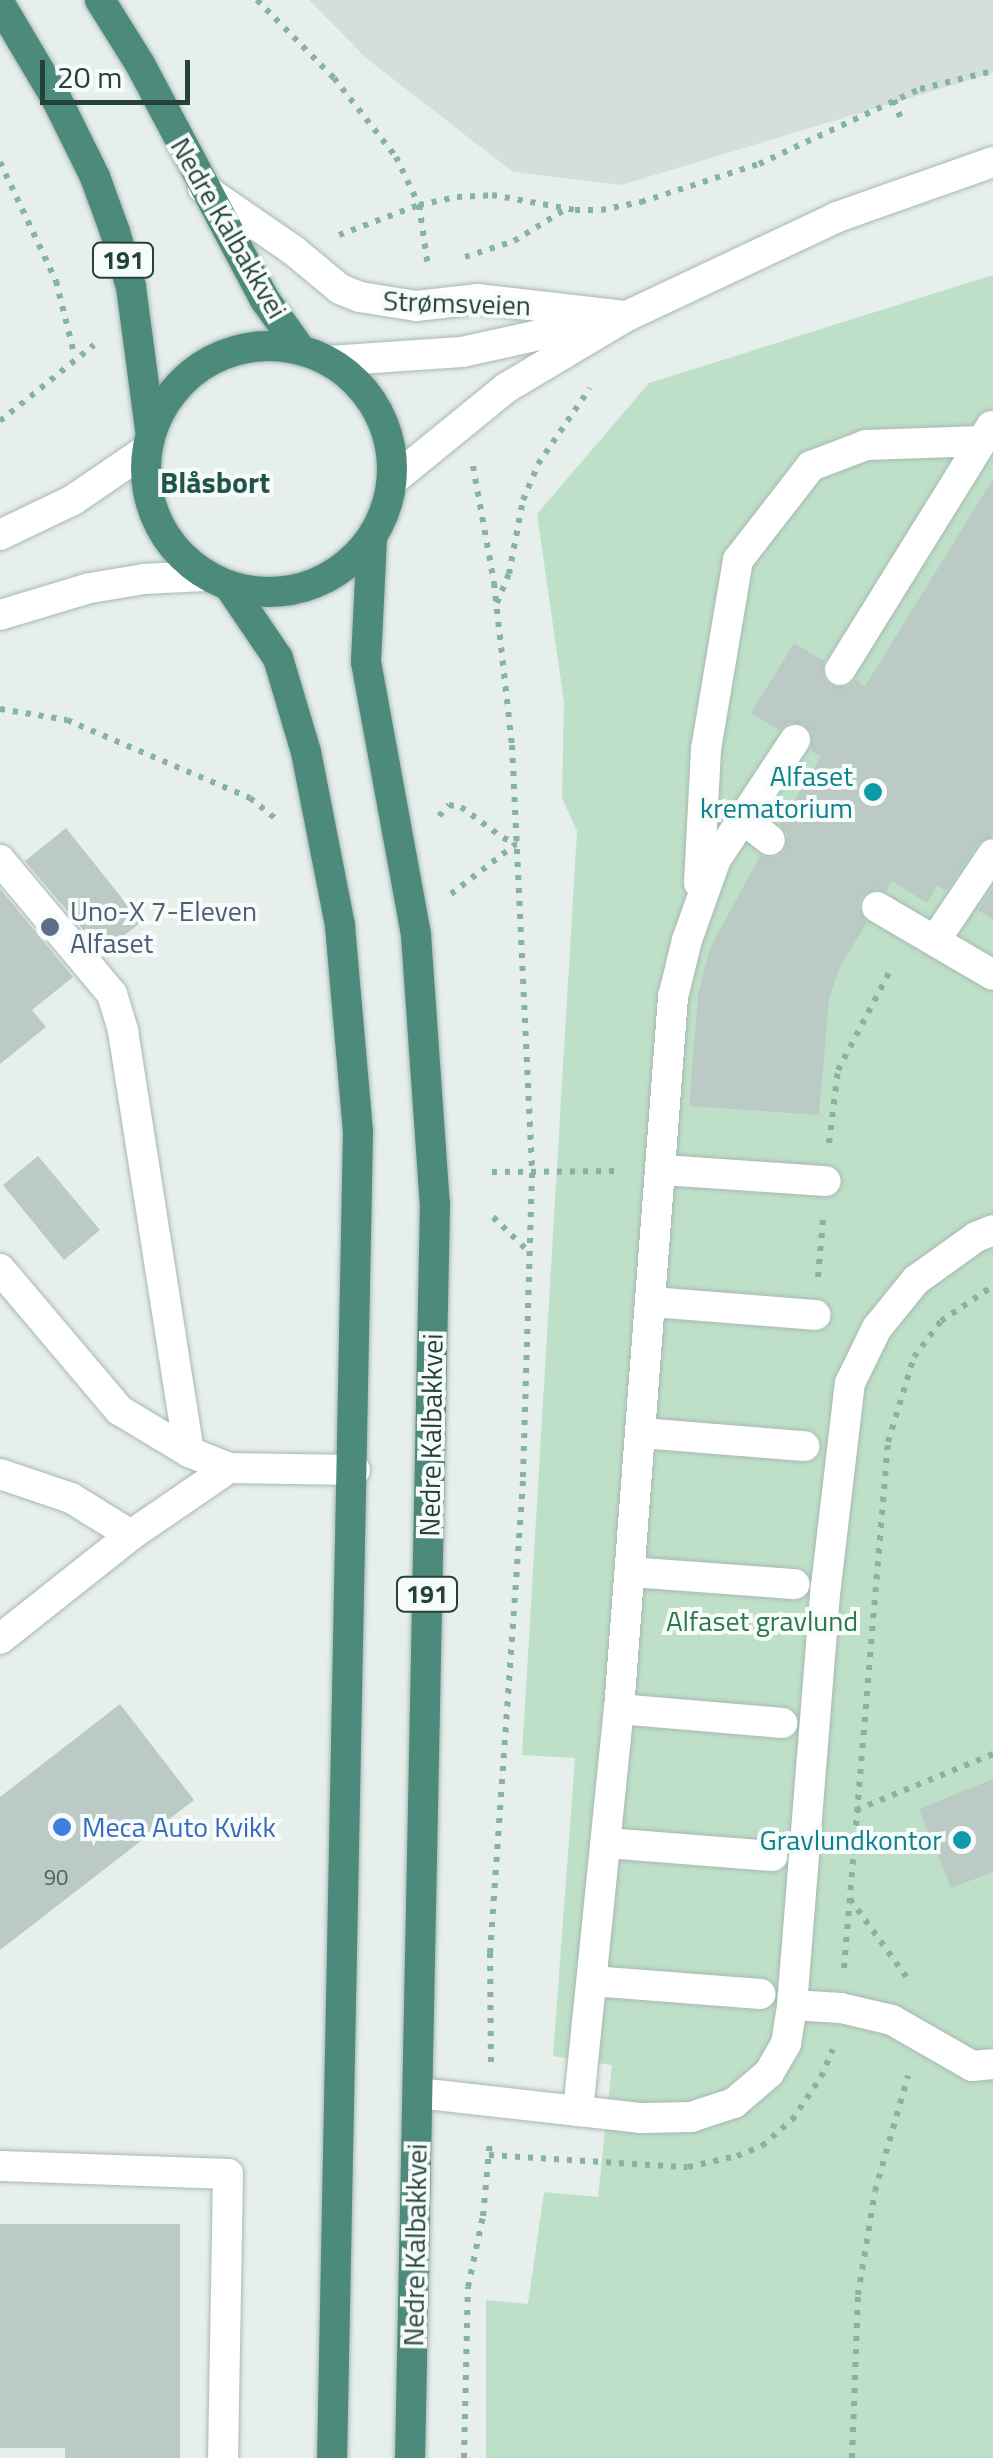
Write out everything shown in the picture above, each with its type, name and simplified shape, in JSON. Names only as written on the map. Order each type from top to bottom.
[{"type":"highway","name":"Nedre Kalbakkvei","points":[[100,0],[140,64],[265,300],[315,355]]},
{"type":"highway","name":"191","points":[[0,4],[57,100],[95,177],[115,232],[131,287],[148,440]]},
{"type":"highway","points":[[217,581],[261,593],[293,591],[338,571],[372,538],[392,481],[391,453],[378,412],[352,378],[315,355],[264,346],[227,352],[194,370],[168,397],[148,440],[150,508],[163,535],[217,581],[278,658],[292,697],[340,926],[358,1132],[355,1470],[332,2458]]},
{"type":"highway","name":"Nedre Kalbakkvei","points":[[372,538],[366,662],[416,935],[434,1204],[410,2458]]},
{"type":"main road","name":"Strømsveien","points":[[392,481],[506,388],[626,316],[838,217],[993,162]]},
{"type":"main road","name":"Strømsveien","points":[[203,188],[293,250],[340,289],[360,297],[416,306],[477,299],[626,316]]},
{"type":"main road","name":"Strømsveien","points":[[315,355],[462,352],[626,316]]},
{"type":"main road","points":[[840,670],[988,432]]},
{"type":"main road","points":[[698,911],[706,749],[738,560],[811,466],[866,445],[988,432]]},
{"type":"main road","points":[[0,534],[73,500],[148,440]]},
{"type":"main road","points":[[0,615],[90,588],[144,579],[217,581]]},
{"type":"main road","points":[[578,2111],[619,1709],[663,1170],[673,997],[716,859],[795,740]]},
{"type":"main road","points":[[743,819],[770,840]]},
{"type":"main road","points":[[936,939],[993,854]]},
{"type":"main road","points":[[0,860],[112,994],[123,1031],[189,1452]]},
{"type":"main road","points":[[877,906],[993,975]]},
{"type":"main road","points":[[663,1170],[826,1181]]},
{"type":"main road","points":[[418,2093],[642,2118],[690,2117],[734,2103],[769,2072],[786,2044],[792,2004],[826,1586],[850,1384],[877,1328],[916,1280],[976,1237],[993,1230]]},
{"type":"main road","points":[[0,1269],[119,1410],[189,1452],[229,1468],[355,1470]]},
{"type":"main road","points":[[651,1302],[816,1315]]},
{"type":"main road","points":[[641,1433],[804,1446]]},
{"type":"main road","points":[[0,1639],[131,1535],[229,1468]]},
{"type":"main road","points":[[0,1474],[29,1480],[71,1498],[131,1535]]},
{"type":"main road","points":[[630,1572],[794,1584]]},
{"type":"main road","points":[[619,1709],[782,1723]]},
{"type":"main road","points":[[606,1843],[772,1856]]},
{"type":"main road","points":[[592,1982],[760,1994]]},
{"type":"main road","points":[[792,2004],[866,2013],[920,2036],[972,2066],[993,2064]]},
{"type":"main road","points":[[0,2166],[228,2174],[223,2458]]},
{"type":"path","points":[[257,0],[367,116],[396,156],[419,206],[428,241],[428,283]]},
{"type":"path","points":[[339,234],[419,206],[492,195],[601,210],[641,202],[759,164],[894,100],[993,71]]},
{"type":"path","points":[[894,100],[902,122]]},
{"type":"path","points":[[0,162],[56,281],[75,358]]},
{"type":"path","points":[[449,264],[514,241],[566,208]]},
{"type":"path","points":[[0,421],[94,345]]},
{"type":"path","points":[[497,604],[509,574],[523,500],[538,464],[591,387],[605,376]]},
{"type":"path","points":[[464,2458],[468,2287],[483,2216],[492,2104],[490,1954],[522,1481],[532,1173],[518,843],[497,604],[472,466]]},
{"type":"path","points":[[0,709],[86,728],[250,798],[281,825]]},
{"type":"path","points":[[439,816],[450,805],[461,806],[503,838],[518,843]]},
{"type":"path","points":[[451,894],[518,843]]},
{"type":"path","points":[[862,1018],[889,973]]},
{"type":"path","points":[[492,1172],[663,1170]]},
{"type":"path","points":[[493,1217],[531,1254]]},
{"type":"path","points":[[856,1810],[993,1754]]},
{"type":"path","points":[[852,2458],[850,2412],[860,2278],[875,2191],[920,2036]]},
{"type":"shaded area","points":[[309,0],[993,0],[993,73],[621,185],[513,172],[366,58]]},
{"type":"green space","name":"Alfaset gravlund","points":[[993,275],[993,2458],[486,2458],[486,2300],[528,2304],[544,2192],[598,2197],[612,2065],[553,2056],[575,1758],[522,1755],[577,831],[562,798],[564,702],[537,514],[649,383]]},
{"type":"building","name":"Alfaset krematorium","points":[[993,479],[993,835],[978,843],[946,891],[937,886],[927,903],[892,881],[886,891],[876,888],[861,897],[858,908],[867,923],[840,966],[829,999],[819,1115],[689,1106],[698,995],[710,948],[760,856],[776,858],[785,851],[788,834],[780,824],[821,757],[811,750],[812,733],[804,724],[788,723],[779,730],[751,713],[794,643],[824,661],[823,678],[831,686],[848,687],[856,680],[865,686]]},
{"type":"building","points":[[66,828],[141,922],[103,953],[25,861]]},
{"type":"building","points":[[993,888],[993,920],[978,910]]},
{"type":"building","points":[[0,889],[73,977],[32,1010],[46,1027],[0,1064]]},
{"type":"building","points":[[38,1156],[100,1230],[64,1260],[3,1185]]},
{"type":"building","points":[[120,1704],[194,1800],[0,1950],[0,1797]]},
{"type":"building","name":"Gravlundkontor","points":[[993,1779],[993,1872],[951,1888],[919,1809]]},
{"type":"building","points":[[0,2224],[180,2224],[180,2458],[65,2458],[65,2448],[0,2448]]},
{"type":"place","name":"Alfaset krematorium","points":[[873,792]]},
{"type":"place","name":"Uno-X 7-Eleven Alfaset","points":[[50,927]]},
{"type":"place","name":"Meca Auto Kvikk","points":[[62,1827]]},
{"type":"place","name":"Gravlundkontor","points":[[962,1840]]},
{"type":"district","name":"Blåsbort","points":[[215,482]]}]
